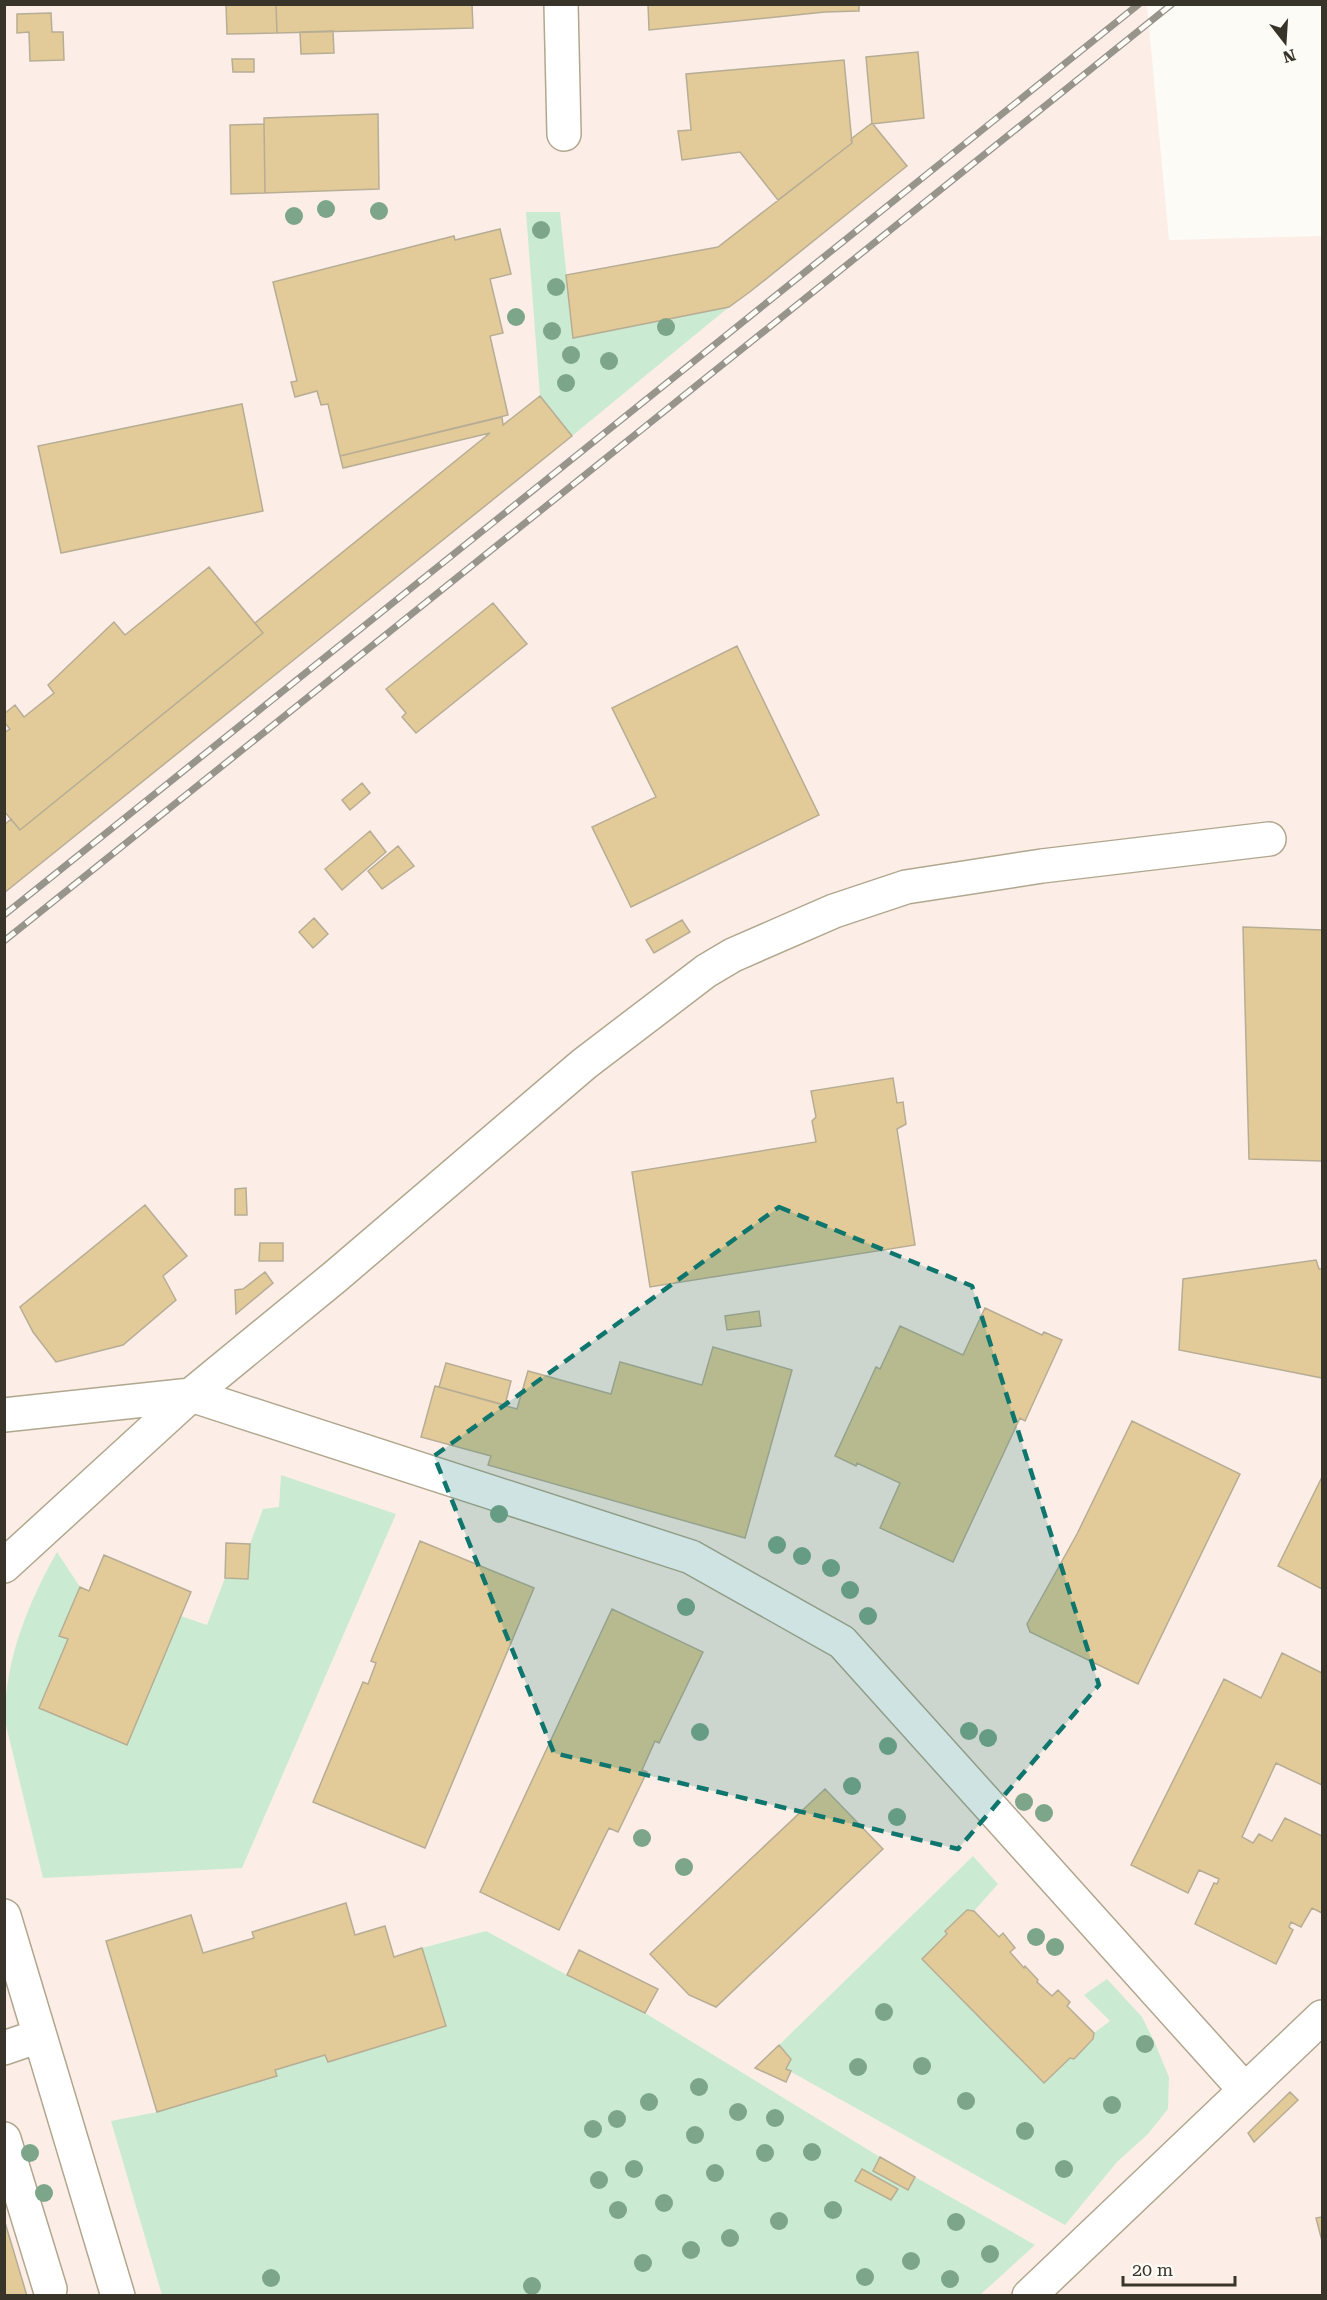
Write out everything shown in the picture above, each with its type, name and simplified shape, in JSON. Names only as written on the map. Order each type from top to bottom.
[{"type":"street","points":[[561,4],[564,134]]},
{"type":"street","points":[[4,1566],[191,1395],[336,1276],[584,1064],[706,971],[733,955],[834,911],[906,887],[1042,866],[1269,839]]},
{"type":"street","points":[[4,1415],[191,1395],[691,1557],[842,1642],[1245,2090]]},
{"type":"street","points":[[4,1917],[118,2295]]},
{"type":"street","points":[[1029,2295],[1323,2017]]},
{"type":"street","points":[[4,2048],[39,2036]]},
{"type":"street","points":[[4,2139],[50,2289]]},
{"type":"highlighted area","points":[[779,1207],[972,1286],[1099,1685],[958,1849],[554,1753],[434,1456]]},
{"type":"shaded area","points":[[5,5],[1147,5],[1169,240],[1322,236],[1322,2295],[5,2296]]},
{"type":"green space","points":[[526,212],[560,212],[573,338],[729,307],[572,436],[540,396]]},
{"type":"green space","points":[[281,1475],[396,1514],[242,1868],[43,1878],[5,1721],[13,1655],[36,1592],[57,1552],[80,1587],[59,1635],[68,1639],[127,1745],[181,1616],[207,1625],[225,1578],[248,1579],[250,1544],[263,1509],[279,1507]]},
{"type":"green space","points":[[973,1856],[998,1884],[974,1911],[967,1910],[946,1930],[947,1934],[922,1959],[1044,2083],[1070,2058],[1074,2059],[1093,2040],[1094,2033],[1110,2021],[1084,1995],[1107,1979],[1142,2017],[1169,2077],[1168,2109],[1148,2134],[1117,2162],[1065,2225],[786,2069],[791,2059],[779,2045]]},
{"type":"green space","points":[[486,1931],[567,1975],[645,2013],[880,2157],[1035,2245],[980,2295],[162,2295],[111,2121],[157,2112],[277,2076],[275,2070],[325,2055],[328,2062],[446,2025],[422,1948]]},
{"type":"building","points":[[226,4],[276,4],[277,33],[227,34]]},
{"type":"building","points":[[276,4],[472,4],[473,28],[277,33]]},
{"type":"building","points":[[648,4],[859,4],[859,11],[825,12],[649,30]]},
{"type":"building","points":[[51,13],[52,32],[63,32],[64,60],[30,61],[29,32],[17,33],[17,14]]},
{"type":"building","points":[[333,31],[334,53],[301,54],[300,32]]},
{"type":"building","points":[[918,52],[924,118],[872,124],[866,57]]},
{"type":"building","points":[[232,59],[254,59],[254,72],[233,72]]},
{"type":"building","points":[[844,60],[852,143],[778,200],[740,152],[682,160],[678,131],[691,130],[686,74]]},
{"type":"building","points":[[378,114],[379,189],[265,193],[264,118]]},
{"type":"building","points":[[872,123],[907,166],[729,307],[573,338],[566,275],[718,247],[852,143],[851,139]]},
{"type":"building","points":[[264,124],[265,193],[231,194],[230,125]]},
{"type":"building","points":[[500,229],[511,274],[490,279],[503,333],[490,336],[508,415],[340,456],[328,404],[321,405],[317,391],[295,397],[291,382],[297,381],[273,282],[454,236],[455,240]]},
{"type":"building","points":[[540,396],[572,436],[4,893],[4,825],[11,819],[20,830],[263,633],[255,623],[490,433],[343,468],[340,456],[502,417],[503,425]]},
{"type":"building","points":[[242,404],[263,511],[61,553],[38,446]]},
{"type":"building","points":[[209,567],[263,633],[20,830],[4,811],[4,733],[10,729],[4,722],[4,714],[15,705],[24,717],[54,693],[48,685],[114,622],[125,635]]},
{"type":"building","points":[[493,603],[527,644],[416,733],[402,717],[406,713],[386,689]]},
{"type":"building","points":[[737,646],[819,815],[631,907],[592,827],[656,797],[612,708]]},
{"type":"building","points":[[362,783],[370,793],[350,810],[342,800]]},
{"type":"building","points":[[370,831],[386,852],[342,890],[325,869]]},
{"type":"building","points":[[398,846],[414,866],[382,889],[368,871]]},
{"type":"building","points":[[314,918],[328,934],[313,948],[299,932]]},
{"type":"building","points":[[682,920],[690,932],[654,953],[646,940]]},
{"type":"building","points":[[1243,927],[1322,930],[1322,1161],[1249,1159]]},
{"type":"building","points":[[893,1078],[897,1103],[903,1102],[906,1124],[897,1129],[915,1245],[650,1287],[632,1172],[816,1142],[812,1121],[816,1117],[811,1091]]},
{"type":"building","points":[[246,1188],[247,1215],[235,1215],[235,1189]]},
{"type":"building","points":[[145,1205],[187,1256],[163,1276],[176,1300],[123,1345],[56,1362],[33,1332],[20,1307]]},
{"type":"building","points":[[260,1243],[283,1243],[283,1261],[259,1261]]},
{"type":"building","points":[[1316,1260],[1319,1269],[1322,1269],[1322,1378],[1179,1350],[1183,1279]]},
{"type":"building","points":[[265,1272],[273,1283],[236,1314],[235,1290],[243,1289]]},
{"type":"building","points":[[985,1308],[1042,1335],[1044,1332],[1062,1340],[1025,1421],[1020,1418],[953,1562],[880,1528],[900,1483],[857,1463],[856,1466],[835,1456],[876,1367],[880,1369],[900,1326],[963,1355]]},
{"type":"building","points":[[759,1311],[761,1326],[727,1330],[725,1316]]},
{"type":"building","points":[[713,1347],[792,1370],[745,1538],[488,1465],[491,1456],[421,1437],[435,1386],[517,1409],[528,1371],[611,1394],[620,1362],[702,1385]]},
{"type":"building","points":[[446,1363],[511,1381],[505,1405],[439,1387]]},
{"type":"building","points":[[1132,1421],[1240,1474],[1138,1684],[1030,1632],[1027,1624],[1077,1534]]},
{"type":"building","points":[[1322,1477],[1322,1589],[1278,1566]]},
{"type":"building","points":[[420,1541],[534,1588],[425,1848],[313,1802],[363,1682],[368,1684],[376,1663],[371,1661]]},
{"type":"building","points":[[226,1543],[250,1544],[248,1579],[225,1578]]},
{"type":"building","points":[[104,1555],[191,1592],[127,1745],[39,1708],[68,1639],[59,1636],[80,1587],[89,1591]]},
{"type":"building","points":[[612,1609],[703,1652],[659,1743],[655,1741],[642,1770],[647,1772],[618,1832],[609,1828],[559,1930],[480,1892]]},
{"type":"building","points":[[1282,1653],[1322,1673],[1322,1785],[1276,1763],[1242,1837],[1253,1843],[1259,1834],[1272,1841],[1285,1818],[1322,1836],[1322,1913],[1312,1908],[1301,1927],[1291,1922],[1289,1927],[1293,1930],[1276,1964],[1195,1924],[1214,1883],[1217,1884],[1219,1879],[1199,1870],[1188,1893],[1131,1865],[1224,1679],[1261,1698]]},
{"type":"building","points":[[825,1789],[883,1849],[716,2007],[689,1995],[650,1954]]},
{"type":"building","points":[[346,1903],[355,1935],[385,1926],[394,1957],[422,1948],[446,2026],[328,2062],[325,2055],[275,2070],[277,2076],[157,2112],[106,1941],[191,1915],[203,1953],[254,1938],[252,1932]]},
{"type":"building","points":[[967,1910],[974,1911],[999,1937],[1003,1933],[1015,1948],[1010,1952],[1024,1968],[1025,1966],[1052,1996],[1058,1990],[1070,2002],[1067,2006],[1094,2033],[1093,2039],[1074,2059],[1070,2058],[1044,2083],[922,1959],[947,1934],[945,1931]]},
{"type":"building","points":[[579,1950],[658,1989],[645,2013],[567,1975]]},
{"type":"building","points":[[779,2045],[791,2059],[786,2069],[791,2071],[786,2082],[755,2068]]},
{"type":"building","points":[[1290,2092],[1298,2100],[1254,2142],[1248,2133]]},
{"type":"building","points":[[880,2157],[915,2177],[908,2190],[873,2171]]},
{"type":"building","points":[[862,2169],[898,2189],[891,2200],[855,2181]]},
{"type":"building","points":[[1322,2217],[1322,2241],[1316,2218]]},
{"type":"building","points":[[4,2219],[27,2296],[4,2296]]},
{"type":"railway","points":[[4,915],[1139,4]]},
{"type":"railway","points":[[4,941],[1172,4]]}]
